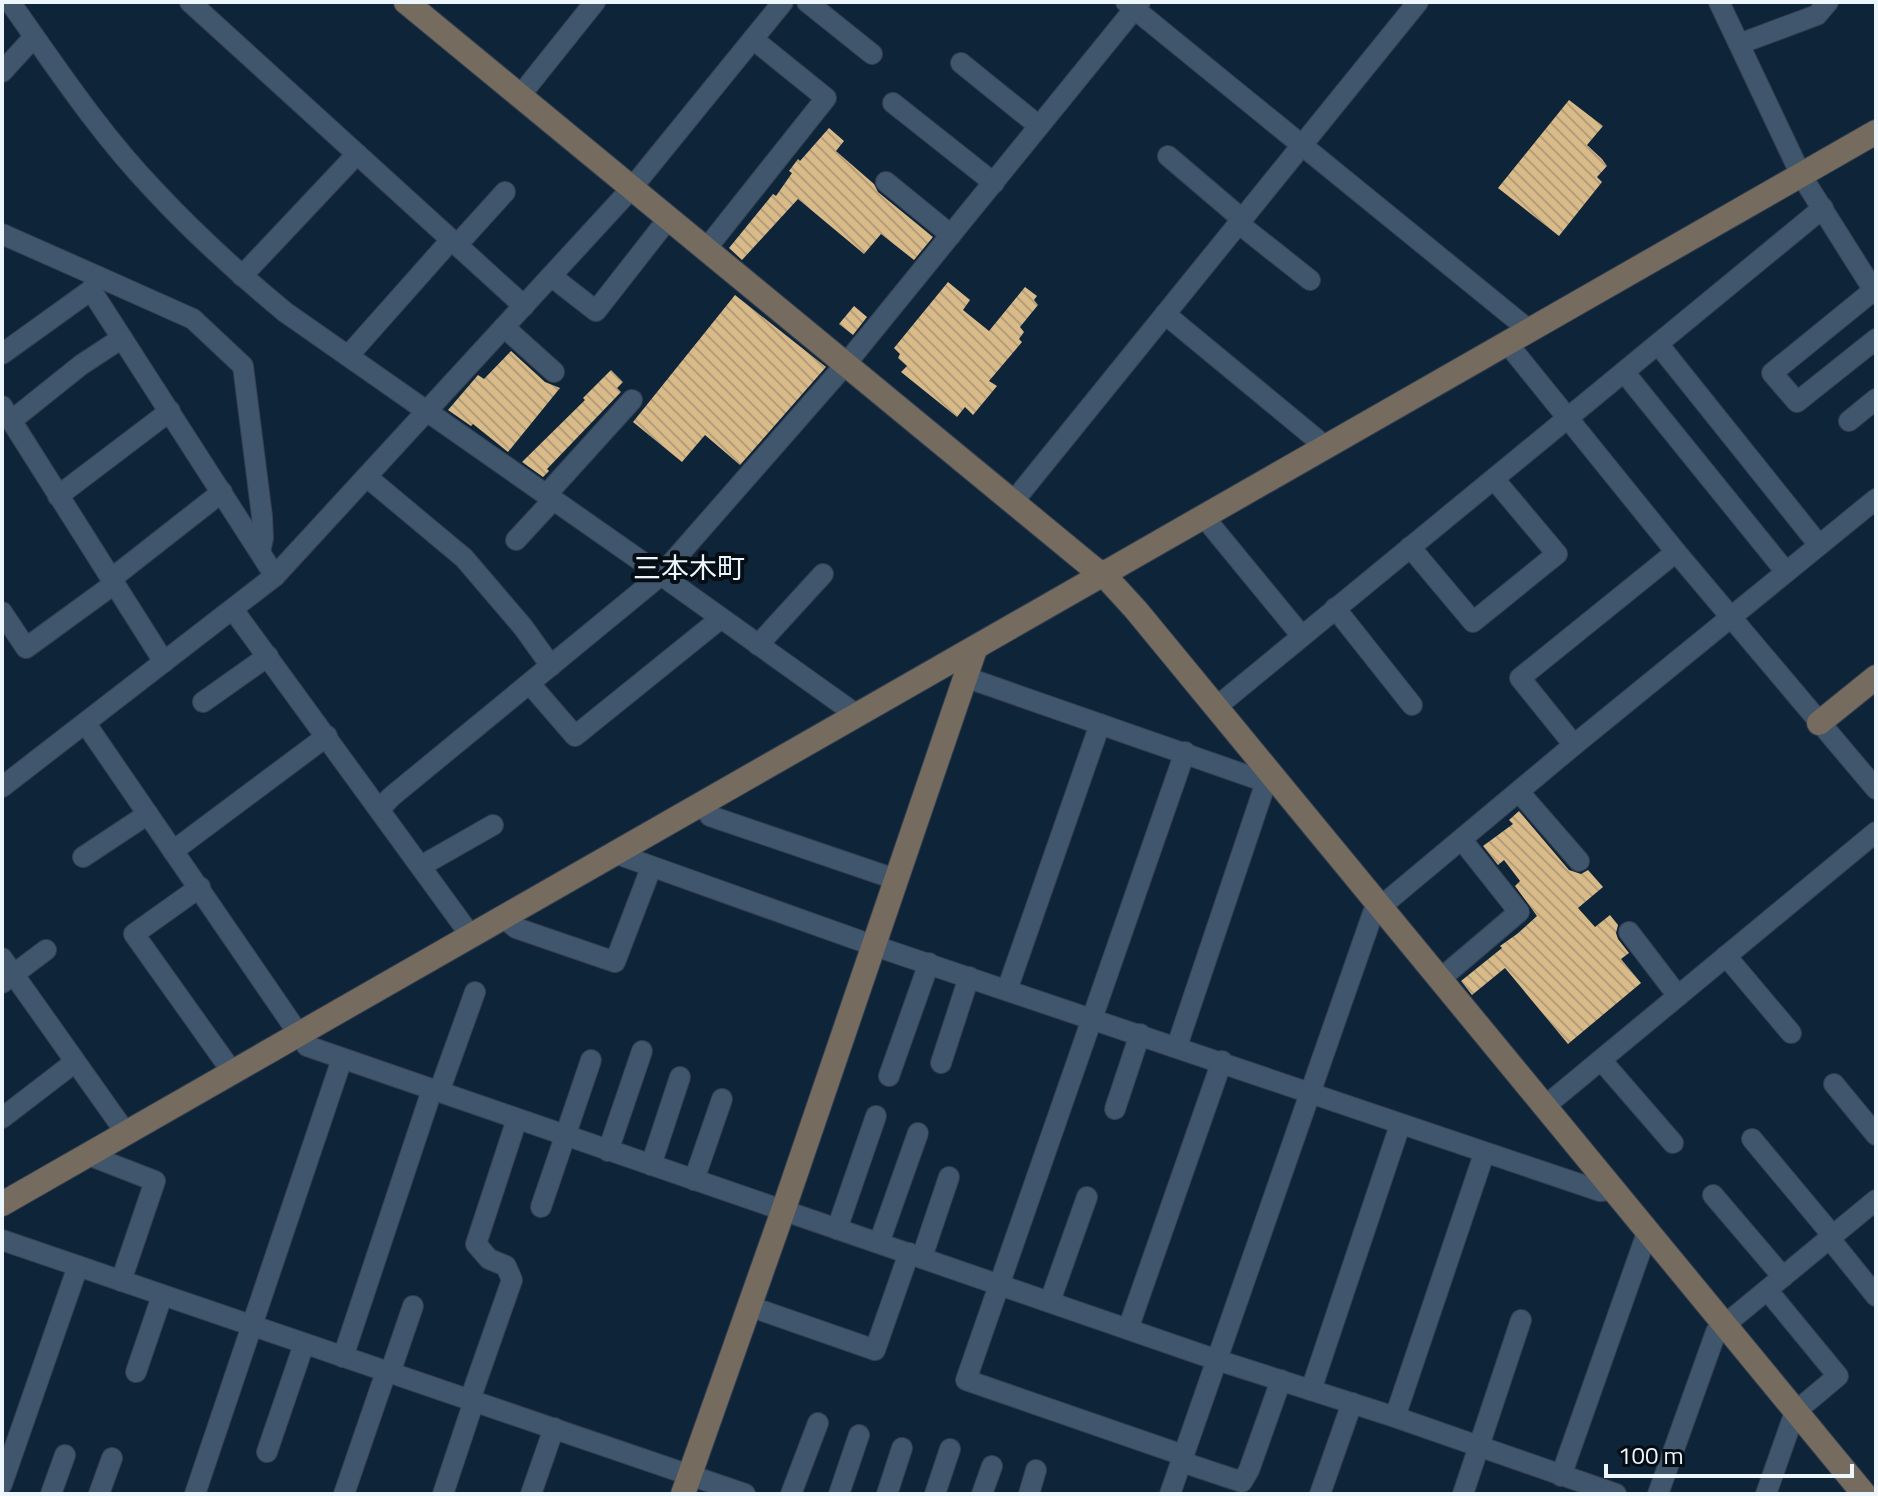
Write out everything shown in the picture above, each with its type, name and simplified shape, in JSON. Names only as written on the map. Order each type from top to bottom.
[{"type":"street","points":[[10,2],[88,112],[154,190],[242,276],[285,312],[857,715]]},
{"type":"street","points":[[190,2],[524,306]]},
{"type":"street","points":[[406,2],[1104,575],[1215,708],[1269,780],[1379,907],[1864,1494]]},
{"type":"street","points":[[2,787],[234,611],[275,576],[631,189],[783,2]]},
{"type":"street","points":[[807,2],[872,54]]},
{"type":"street","points":[[1013,502],[1418,2]]},
{"type":"street","points":[[1719,2],[1801,175],[1875,292],[1772,373],[1797,402],[1876,339]]},
{"type":"street","points":[[1739,44],[1817,15],[1828,2]]},
{"type":"street","points":[[519,97],[589,4]]},
{"type":"street","points":[[380,809],[661,575],[845,365],[994,183],[1133,4],[1529,330]]},
{"type":"street","points":[[2,72],[34,37]]},
{"type":"street","points":[[706,249],[826,98],[753,39]]},
{"type":"street","points":[[961,63],[1039,126]]},
{"type":"street","points":[[893,103],[994,183]]},
{"type":"street","points":[[2,1204],[1876,132]]},
{"type":"street","points":[[242,276],[357,154]]},
{"type":"street","points":[[1168,156],[1310,280]]},
{"type":"street","points":[[886,182],[951,235]]},
{"type":"street","points":[[348,356],[505,192]]},
{"type":"street","points":[[1215,708],[1823,208]]},
{"type":"street","points":[[551,276],[596,311],[668,219]]},
{"type":"street","points":[[2,234],[95,284],[193,319],[243,366],[262,516],[260,552]]},
{"type":"street","points":[[95,284],[122,338],[275,576]]},
{"type":"street","points":[[2,354],[95,284]]},
{"type":"street","points":[[1165,314],[1326,447]]},
{"type":"street","points":[[504,327],[554,372]]},
{"type":"street","points":[[122,338],[6,414],[164,662]]},
{"type":"street","points":[[1507,343],[1730,618],[1876,789]]},
{"type":"street","points":[[1658,344],[1819,545]]},
{"type":"street","points":[[1624,372],[1786,572]]},
{"type":"street","points":[[1849,421],[1876,399]]},
{"type":"street","points":[[516,540],[632,400]]},
{"type":"street","points":[[58,496],[170,411]]},
{"type":"street","points":[[367,477],[464,558],[523,627],[551,666]]},
{"type":"street","points":[[1410,547],[1473,622],[1557,554],[1494,479]]},
{"type":"street","points":[[2,612],[26,648],[222,492]]},
{"type":"street","points":[[1170,1494],[1373,913],[1876,499]]},
{"type":"street","points":[[1204,517],[1301,635]]},
{"type":"street","points":[[1574,745],[1520,678],[1676,552]]},
{"type":"street","points":[[758,645],[823,574]]},
{"type":"street","points":[[1335,608],[1412,705]]},
{"type":"street","points":[[234,611],[471,936]]},
{"type":"street","points":[[530,684],[575,736],[720,619]]},
{"type":"street","points":[[686,1485],[975,649]]},
{"type":"street","points":[[203,702],[268,656]]},
{"type":"street","points":[[965,677],[1269,780]]},
{"type":"street","points":[[1819,723],[1876,677]]},
{"type":"street","points":[[86,724],[307,1046],[1217,1360],[1395,1417],[1616,1494]]},
{"type":"street","points":[[1007,990],[1100,724]]},
{"type":"street","points":[[173,851],[327,736]]},
{"type":"street","points":[[1185,752],[966,1380],[1174,1452],[1191,1465],[1242,1482],[1281,1380]]},
{"type":"street","points":[[1177,1046],[1269,780]]},
{"type":"street","points":[[1519,792],[1579,861]]},
{"type":"street","points":[[703,805],[710,816],[895,879]]},
{"type":"street","points":[[83,857],[148,814]]},
{"type":"street","points":[[421,866],[493,825]]},
{"type":"street","points":[[1544,1107],[1876,832]]},
{"type":"street","points":[[1439,980],[1519,912],[1462,840]]},
{"type":"street","points":[[617,854],[872,945],[1222,1061],[1484,1154],[1600,1191],[1612,1190]]},
{"type":"street","points":[[504,918],[516,928],[615,962],[651,868]]},
{"type":"street","points":[[200,887],[134,934],[233,1073]]},
{"type":"street","points":[[1629,932],[1678,996]]},
{"type":"street","points":[[46,950],[6,972],[126,1133]]},
{"type":"street","points":[[1726,956],[1791,1033]]},
{"type":"street","points":[[889,1076],[929,963]]},
{"type":"street","points":[[941,1063],[969,977]]},
{"type":"street","points":[[343,1357],[435,1091],[475,992]]},
{"type":"street","points":[[1115,1109],[1140,1034]]},
{"type":"street","points":[[608,1151],[642,1051]]},
{"type":"street","points":[[195,1494],[342,1059]]},
{"type":"street","points":[[541,1207],[591,1060]]},
{"type":"street","points":[[1601,1060],[1673,1143]]},
{"type":"street","points":[[1128,1329],[1222,1061]]},
{"type":"street","points":[[2,1118],[75,1062]]},
{"type":"street","points":[[651,1165],[680,1077]]},
{"type":"street","points":[[1834,1084],[1876,1135]]},
{"type":"street","points":[[694,1180],[722,1099]]},
{"type":"street","points":[[837,1229],[876,1116]]},
{"type":"street","points":[[443,1494],[512,1280],[506,1266],[489,1259],[476,1244],[517,1119]]},
{"type":"street","points":[[1311,1390],[1400,1125]]},
{"type":"street","points":[[879,1243],[918,1133]]},
{"type":"street","points":[[1752,1139],[1876,1296]]},
{"type":"street","points":[[1395,1417],[1484,1154]]},
{"type":"street","points":[[88,1155],[155,1181],[121,1281]]},
{"type":"street","points":[[749,1306],[875,1350],[949,1177]]},
{"type":"street","points":[[1713,1195],[1838,1376],[1795,1412],[1766,1494]]},
{"type":"street","points":[[1050,1301],[1087,1197]]},
{"type":"street","points":[[1658,1494],[1716,1332],[1876,1200]]},
{"type":"street","points":[[1561,1476],[1647,1233]]},
{"type":"street","points":[[2,1240],[554,1428],[686,1485],[745,1494]]},
{"type":"street","points":[[2,1484],[78,1266]]},
{"type":"street","points":[[136,1372],[162,1296]]},
{"type":"street","points":[[344,1494],[413,1306]]},
{"type":"street","points":[[1463,1494],[1521,1320]]},
{"type":"street","points":[[267,1452],[304,1344]]},
{"type":"street","points":[[1320,1494],[1352,1403]]},
{"type":"street","points":[[791,1494],[818,1423]]},
{"type":"street","points":[[531,1494],[554,1428]]},
{"type":"street","points":[[839,1494],[859,1435]]},
{"type":"street","points":[[887,1494],[902,1448]]},
{"type":"street","points":[[935,1494],[950,1449]]},
{"type":"street","points":[[51,1494],[65,1455]]},
{"type":"street","points":[[99,1494],[112,1458]]},
{"type":"street","points":[[982,1494],[992,1466]]},
{"type":"street","points":[[1029,1494],[1036,1470]]},
{"type":"building","points":[[1569,100],[1603,126],[1587,145],[1607,166],[1597,177],[1602,182],[1559,236],[1498,188]]},
{"type":"building","points":[[829,128],[844,141],[836,151],[874,184],[878,192],[933,237],[914,260],[881,234],[864,254],[798,199],[742,260],[729,248],[773,194],[776,196],[798,159],[800,161]]},
{"type":"building","points":[[948,282],[970,300],[963,310],[989,331],[1025,287],[1037,296],[1034,300],[1038,305],[1020,327],[1024,332],[1019,339],[1022,342],[989,381],[997,386],[973,415],[965,407],[957,417],[901,372],[907,366],[898,358],[900,354],[894,348]]},
{"type":"building","points":[[735,295],[826,367],[740,465],[705,435],[682,462],[633,422]]},
{"type":"building","points":[[854,306],[867,317],[853,335],[839,324]]},
{"type":"building","points":[[511,351],[545,382],[560,388],[508,452],[473,424],[471,426],[448,410],[478,375],[484,379]]},
{"type":"building","points":[[611,370],[623,382],[617,388],[621,392],[547,469],[549,471],[543,477],[522,462],[585,400],[583,398]]},
{"type":"building","points":[[1519,811],[1569,870],[1581,874],[1588,870],[1603,887],[1578,908],[1595,927],[1610,915],[1618,925],[1618,939],[1629,953],[1621,959],[1641,983],[1568,1044],[1505,968],[1472,995],[1461,981],[1537,916],[1515,886],[1520,881],[1504,860],[1498,865],[1483,846],[1513,824],[1509,820]]},
{"type":"district","name":"三本木町","points":[[689,568]]}]
